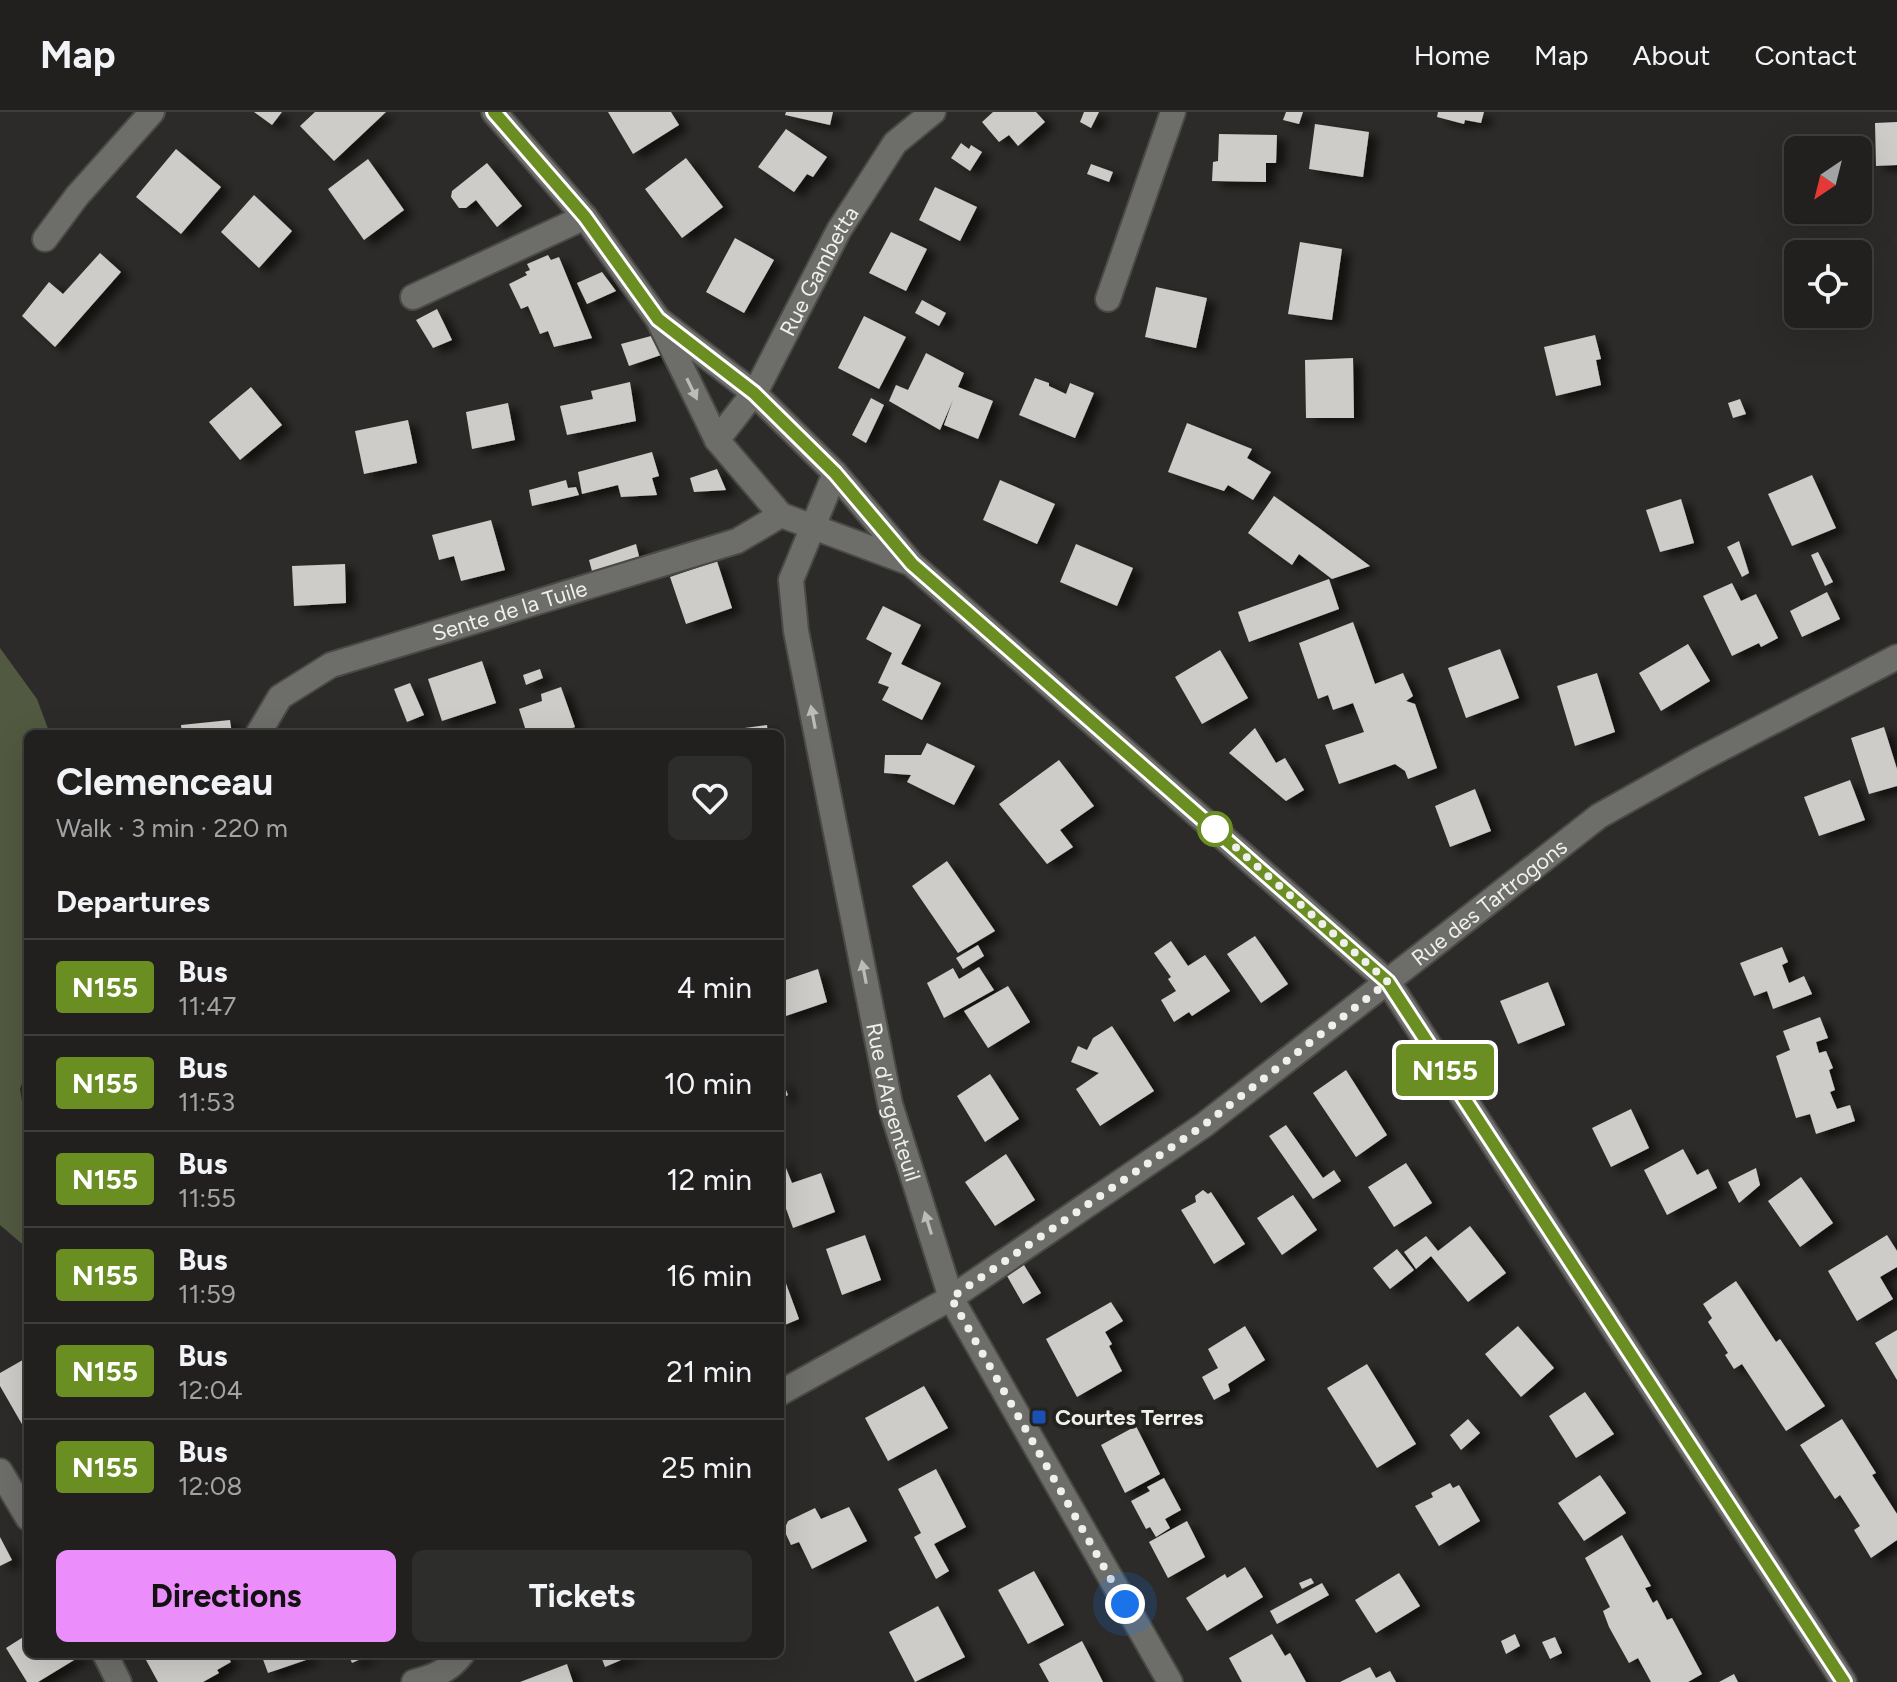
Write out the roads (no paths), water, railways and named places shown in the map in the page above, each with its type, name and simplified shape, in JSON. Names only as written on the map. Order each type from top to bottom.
[{"type":"street","points":[[45,239],[77,196],[152,112]]},
{"type":"street","points":[[494,112],[585,217],[658,319],[717,440],[781,515],[912,564]]},
{"type":"street","name":"Rue Gambetta","points":[[717,440],[754,393],[839,230],[895,143],[933,112]]},
{"type":"street","points":[[1108,299],[1173,112]]},
{"type":"street","points":[[413,297],[585,217]]},
{"type":"street","points":[[658,319],[754,393],[835,473],[912,564],[1388,982],[1844,1682]]},
{"type":"street","name":"Rue d'Argenteuil","points":[[835,473],[791,580],[796,631],[890,1104],[951,1298],[1170,1682]]},
{"type":"street","name":"Sente de la Tuile","points":[[260,730],[280,697],[331,665],[737,541],[781,515]]},
{"type":"street","name":"Rue des Tartrogons","points":[[784,1391],[951,1298],[1204,1125],[1599,816],[1897,657]]},
{"type":"street","points":[[0,1471],[24,1511]]},
{"type":"street","points":[[107,1658],[119,1682]]},
{"type":"street","points":[[414,1682],[433,1678],[460,1666]]},
{"type":"place","name":"Courtes Terres","points":[[1039,1417]]}]
